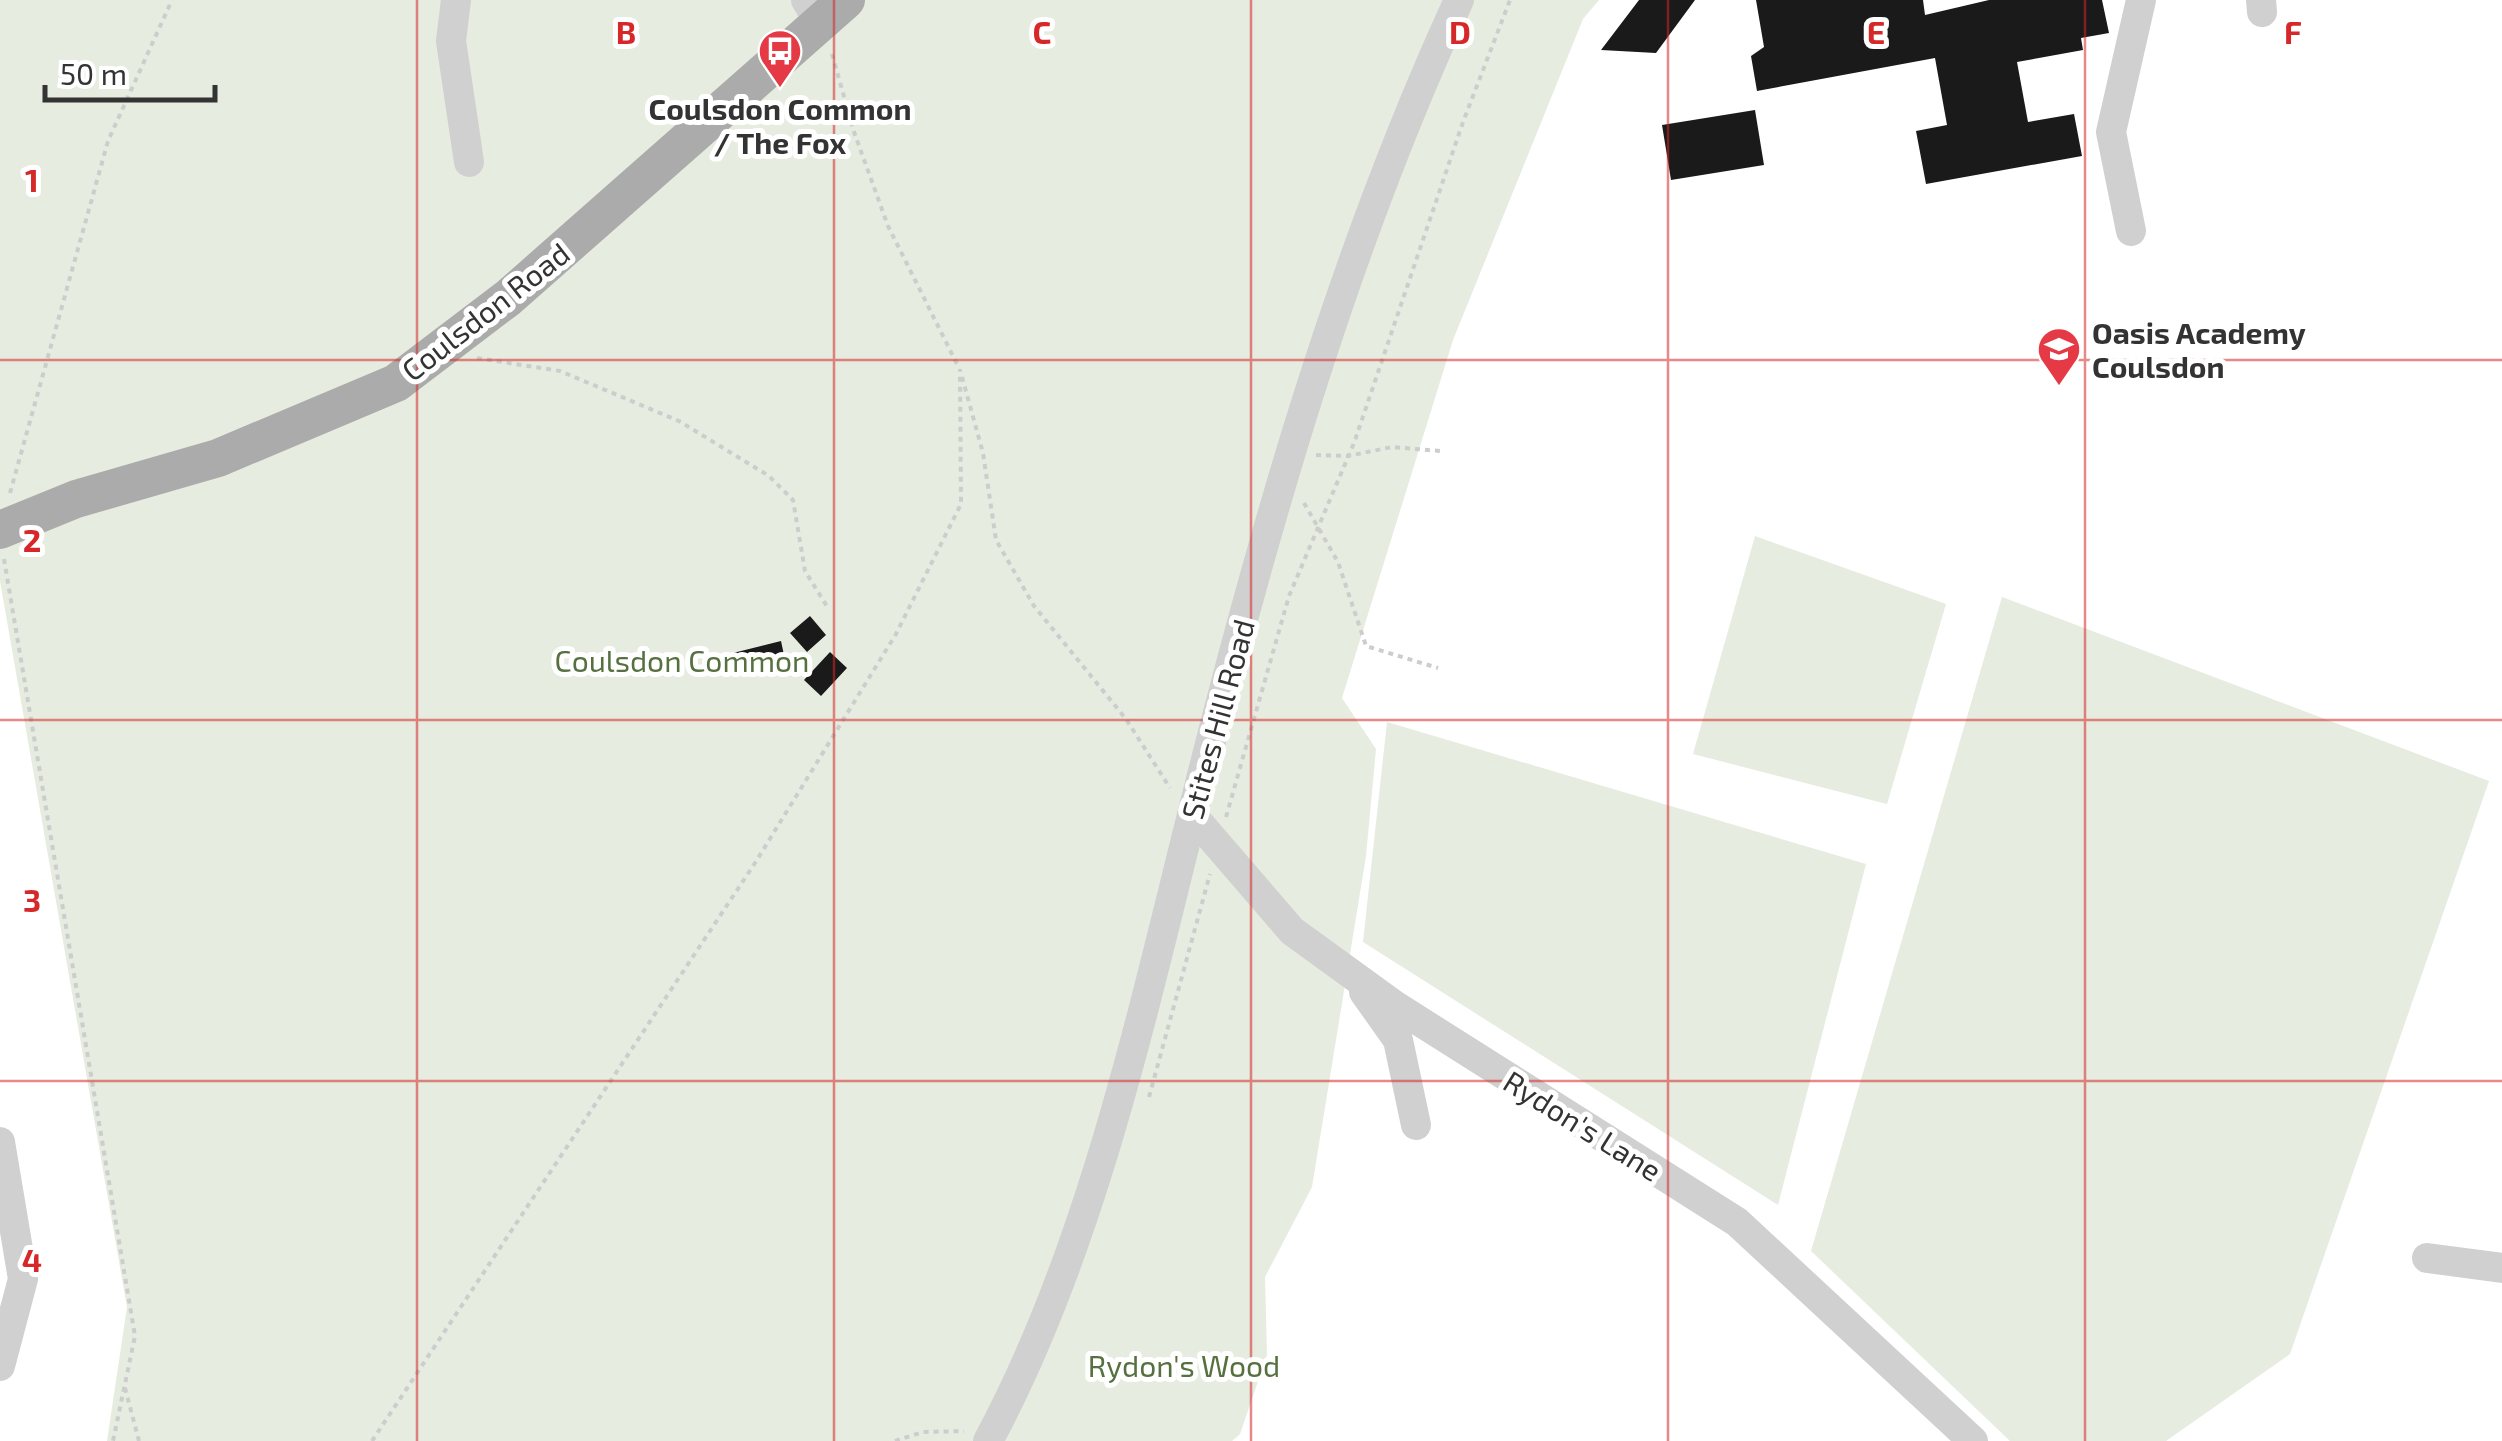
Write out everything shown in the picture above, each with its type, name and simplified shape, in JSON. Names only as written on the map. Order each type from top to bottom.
[{"type":"main road","name":"Coulsdon Road","points":[[3,531],[76,499],[218,458],[396,382],[452,343],[669,159],[824,8]]},
{"type":"street","points":[[456,0],[452,41],[468,162]]},
{"type":"street","name":"Stites Hill Road","points":[[988,1441],[1077,1228],[1128,1067],[1281,484],[1368,214],[1459,0]]},
{"type":"street","points":[[2131,230],[2110,132],[2141,0]]},
{"type":"street","name":"Rydon's Lane","points":[[1192,815],[1292,931],[1354,978],[1736,1222],[1973,1441]]},
{"type":"street","points":[[1354,978],[1398,1040],[1416,1125]]},
{"type":"street","points":[[0,1142],[23,1279],[0,1366]]},
{"type":"street","points":[[2427,1258],[2502,1268]]},
{"type":"path","points":[[113,1441],[135,1336],[3,531],[108,141],[172,0]]},
{"type":"path","points":[[1218,845],[1289,596],[1348,456],[1463,122],[1510,0]]},
{"type":"path","points":[[824,8],[888,226],[960,369],[983,453],[996,540],[1034,606],[1126,719],[1158,774],[1192,815]]},
{"type":"path","points":[[452,343],[465,355],[496,364],[560,371],[679,421],[769,476],[794,500],[806,571],[828,608]]},
{"type":"path","points":[[372,1441],[744,880],[896,634],[960,504],[960,369]]},
{"type":"path","points":[[1292,448],[1318,456],[1348,456],[1392,447],[1440,451]]},
{"type":"path","points":[[1281,484],[1305,504],[1318,526],[1349,588],[1366,646],[1438,668]]},
{"type":"path","points":[[124,1387],[139,1441]]},
{"type":"green space","name":"Coulsdon Common","points":[[0,0],[1599,0],[1583,19],[1453,340],[1342,698],[1376,749],[1366,856],[1312,1187],[1265,1277],[1267,1355],[1240,1434],[1232,1441],[107,1441],[127,1307],[0,581]]},
{"type":"green space","points":[[1755,536],[1946,604],[1887,804],[1693,754]]},
{"type":"green space","points":[[2002,597],[2489,781],[2290,1354],[2166,1441],[2010,1441],[1811,1251]]},
{"type":"green space","points":[[1387,722],[1866,864],[1778,1205],[1363,942]]},
{"type":"building","points":[[1639,0],[1695,0],[1656,53],[1601,50]]},
{"type":"building","points":[[1756,0],[1923,0],[1925,15],[1989,0],[2102,0],[2109,33],[2081,38],[2083,50],[2017,62],[2028,122],[2074,114],[2082,156],[1926,184],[1916,131],[1947,125],[1935,58],[1757,91],[1751,56],[1764,47]]},
{"type":"building","points":[[1755,110],[1764,165],[1671,180],[1662,125]]},
{"type":"building","points":[[810,616],[826,635],[807,652],[790,633]]},
{"type":"building","points":[[781,641],[784,655],[725,669],[721,656]]},
{"type":"building","points":[[830,652],[847,668],[821,696],[804,680]]},
{"type":"place","name":"Coulsdon Common / The Fox","points":[[780,89]]},
{"type":"place","name":"Oasis Academy Coulsdon","points":[[2059,387]]},
{"type":"park label","name":"Rydon's Wood","points":[[1184,1365]]}]
